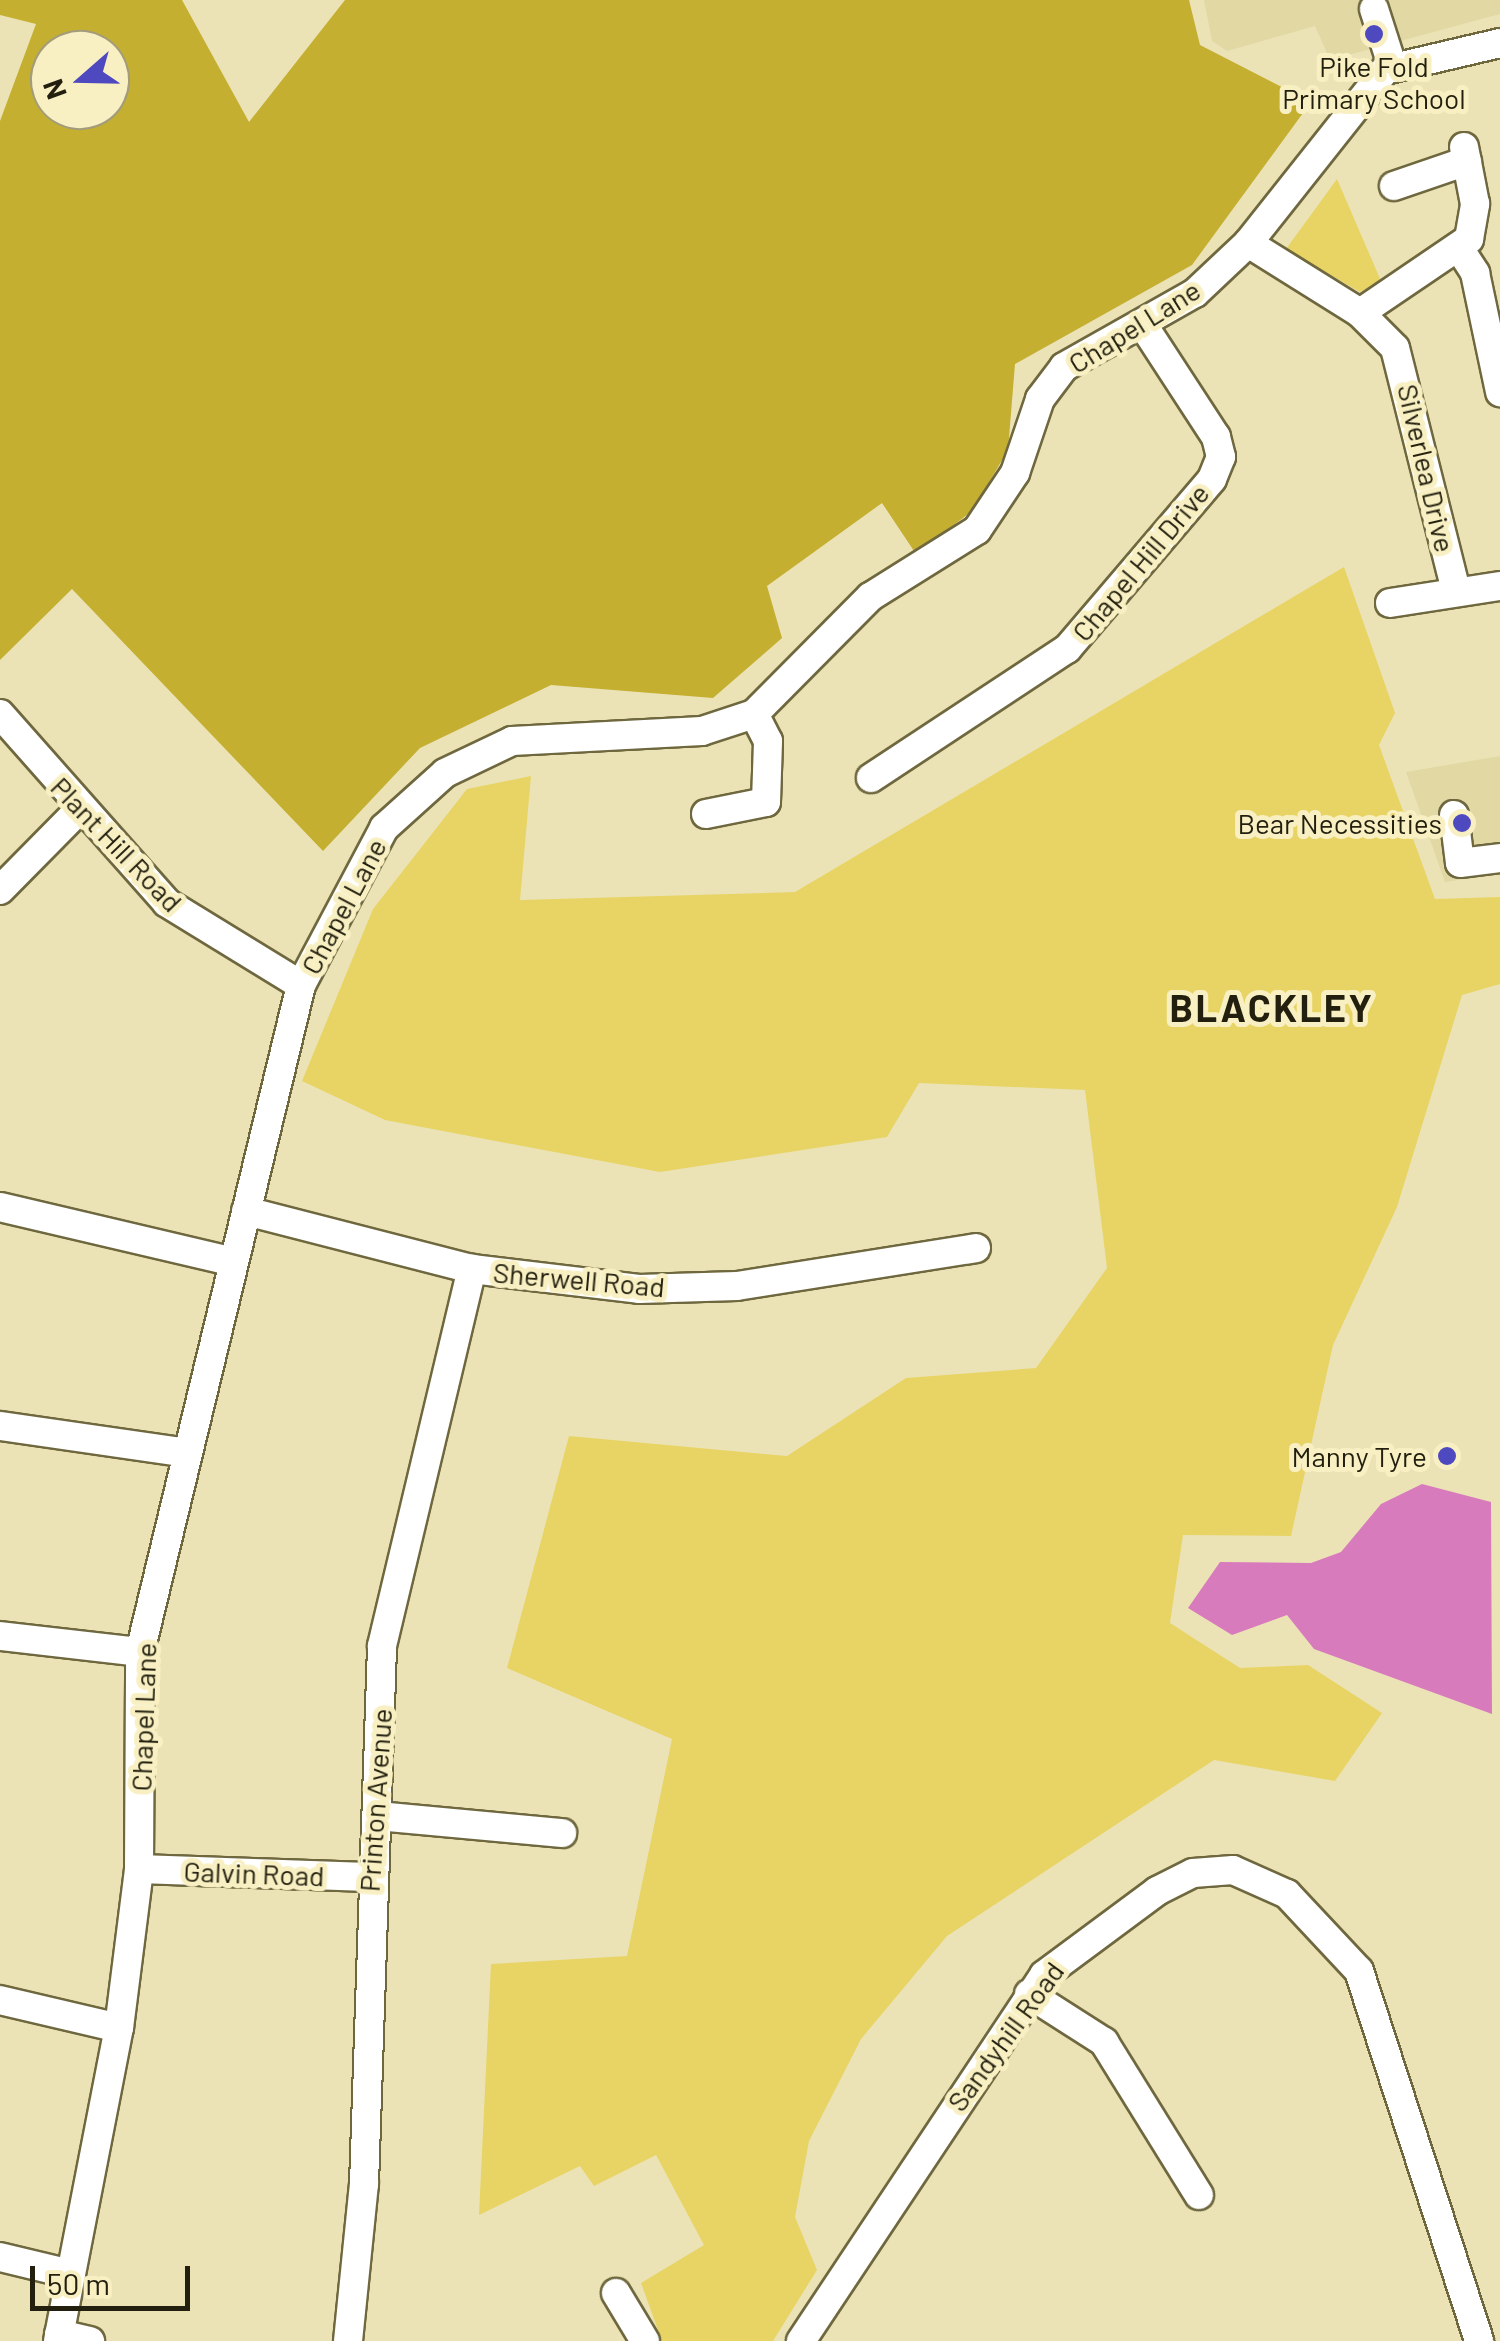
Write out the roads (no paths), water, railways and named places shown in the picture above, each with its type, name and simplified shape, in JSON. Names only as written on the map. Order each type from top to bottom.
[{"type":"street","points":[[1374,8],[1392,66],[1500,44]]},
{"type":"street","name":"Chapel Lane","points":[[58,2337],[120,2028],[140,1869],[140,1652],[301,984],[384,828],[468,758],[512,740],[702,730],[754,714],[870,598],[977,530],[1016,472],[1050,383],[1143,325],[1248,243],[1392,66]]},
{"type":"street","points":[[1360,314],[1459,248],[1476,215],[1466,154],[1394,186]]},
{"type":"street","name":"Silverlea Drive","points":[[1248,243],[1360,314],[1404,366],[1456,591]]},
{"type":"street","points":[[1459,248],[1475,273],[1500,392]]},
{"type":"street","name":"Chapel Hill Drive","points":[[871,778],[1089,630],[1212,478],[1222,456],[1216,437],[1143,325]]},
{"type":"street","points":[[1390,603],[1500,586]]},
{"type":"street","name":"Plant Hill Road","points":[[0,714],[78,810],[167,903],[301,984]]},
{"type":"street","points":[[706,814],[766,802],[768,741],[754,714]]},
{"type":"street","points":[[0,890],[78,810]]},
{"type":"street","points":[[1454,815],[1460,863],[1500,858]]},
{"type":"street","points":[[0,1207],[234,1262]]},
{"type":"street","name":"Sherwell Road","points":[[246,1211],[472,1269],[639,1289],[738,1286],[976,1248]]},
{"type":"street","name":"Printon Avenue","points":[[348,2341],[367,2114],[368,1877],[378,1816],[382,1646],[472,1269]]},
{"type":"street","points":[[0,1426],[186,1453]]},
{"type":"street","points":[[0,1636],[140,1652]]},
{"type":"street","points":[[378,1816],[562,1833]]},
{"type":"street","name":"Galvin Road","points":[[140,1869],[368,1877]]},
{"type":"street","name":"Sandyhill Road","points":[[801,2341],[1030,1994],[1067,1952],[1193,1873],[1232,1870],[1288,1894],[1336,1939],[1371,1995],[1479,2341]]},
{"type":"street","points":[[1030,1994],[1104,2042],[1198,2195]]},
{"type":"street","points":[[0,2000],[120,2028]]},
{"type":"street","points":[[0,2257],[71,2274]]},
{"type":"street","points":[[616,2293],[645,2341]]},
{"type":"street","points":[[58,2337],[90,2341]]},
{"type":"place","name":"Pike Fold Primary School","points":[[1374,34]]},
{"type":"place","name":"Bear Necessities","points":[[1462,823]]},
{"type":"place","name":"Manny Tyre","points":[[1447,1456]]},
{"type":"district","name":"BLACKLEY","points":[[1272,1008]]}]
